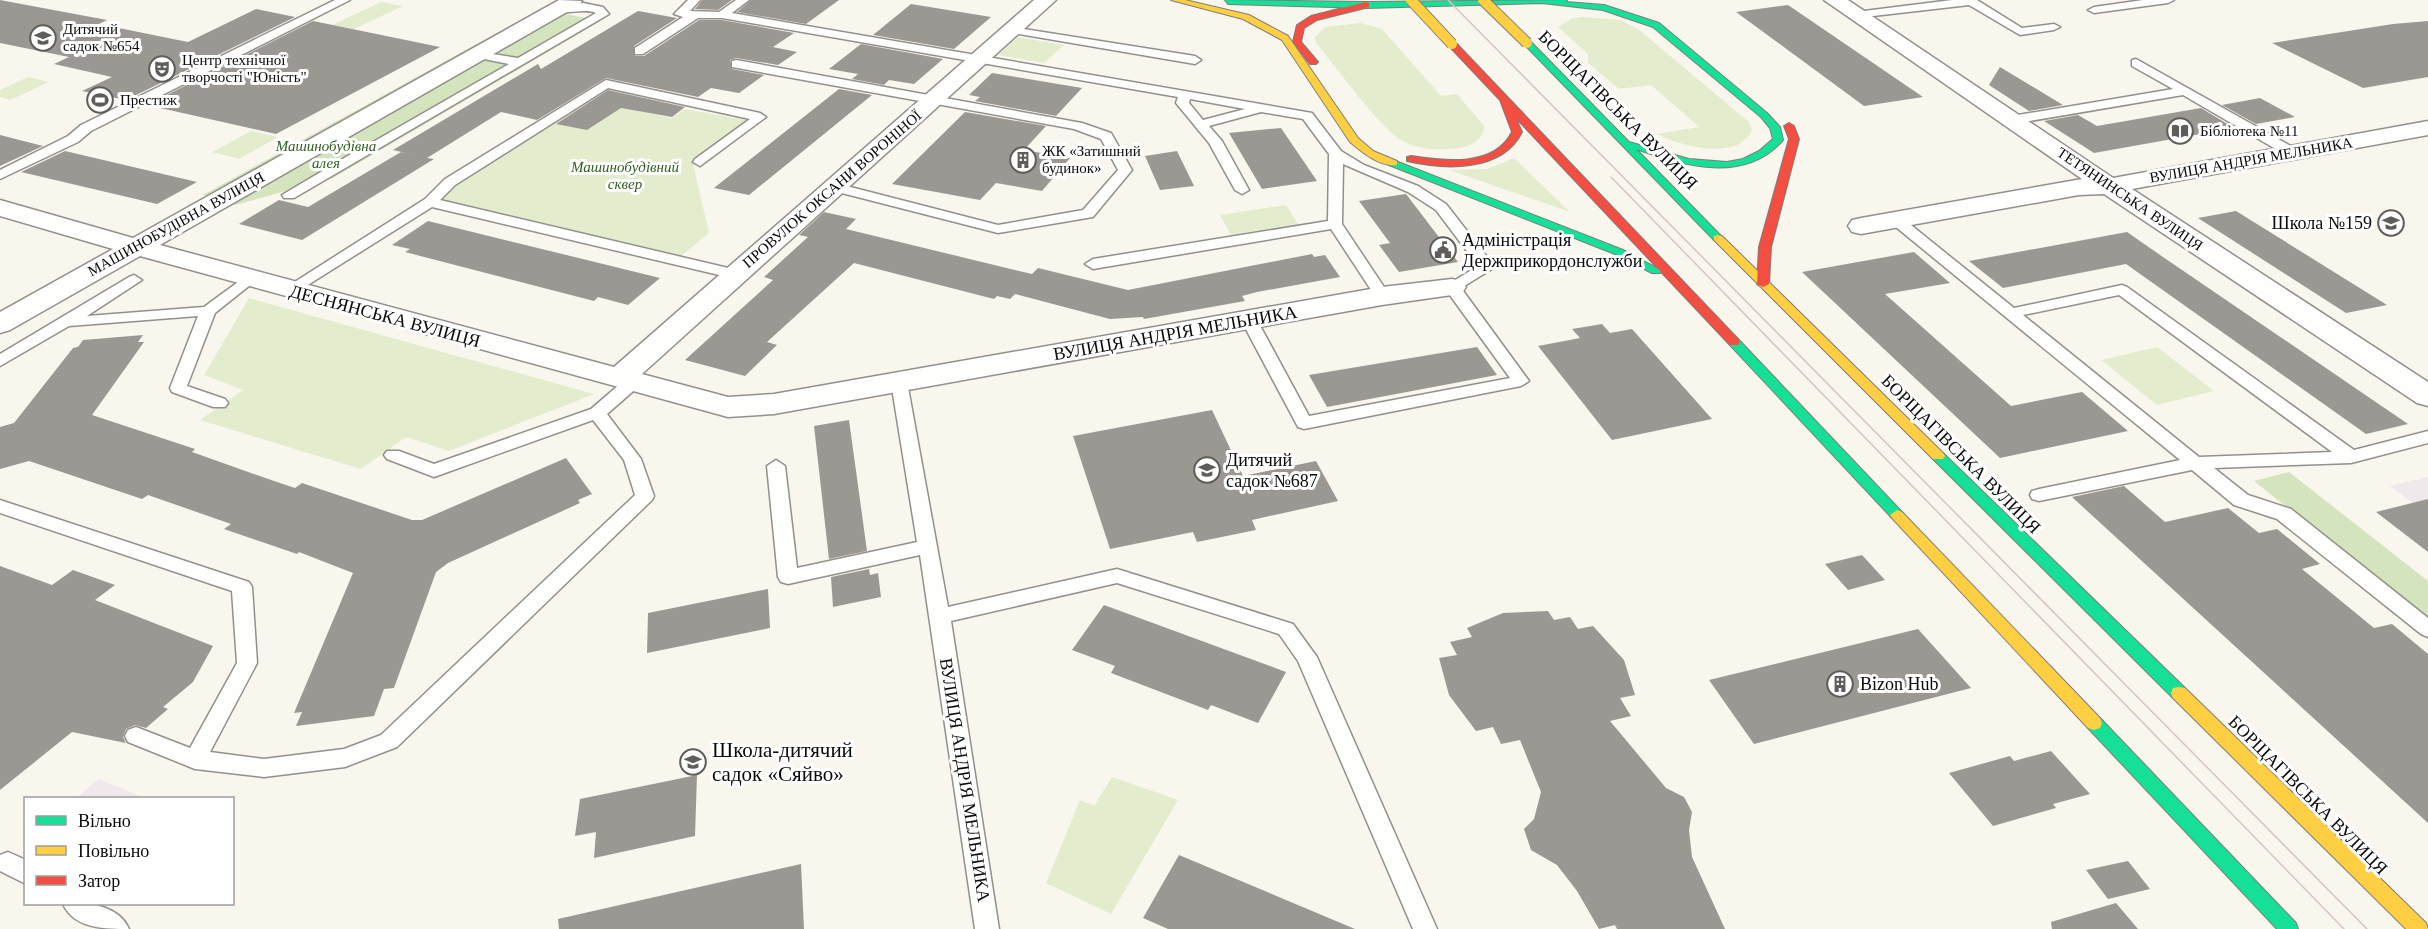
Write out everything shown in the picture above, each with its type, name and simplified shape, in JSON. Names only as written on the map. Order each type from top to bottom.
[{"type":"main road","points":[[1175,0],[1225,9],[1274,30],[1285,38],[1354,140],[1369,153],[1619,252],[1679,284]]},
{"type":"main road","points":[[1214,0],[1366,4],[1563,0]]},
{"type":"main road","points":[[1411,0],[2289,929]]},
{"type":"main road","name":"БОРЩАГІВСЬКА ВУЛИЦЯ","points":[[1483,0],[1626,142],[1763,284],[2419,929]]},
{"type":"main road","points":[[1545,2],[1604,8],[1656,25],[1764,116],[1775,128],[1778,140],[1772,151],[1756,159],[1734,164],[1703,164],[1677,159],[1626,142]]},
{"type":"main road","points":[[1366,4],[1314,18],[1300,27],[1298,42],[1374,142],[1399,155],[1442,163],[1468,162],[1491,157],[1508,148],[1516,136],[1516,124],[1502,97]]},
{"type":"main road","points":[[1673,21],[1779,114],[1792,132],[1794,139],[1792,151],[1765,247],[1763,284]]},
{"type":"street","name":"ПРОВУЛОК ОКСАНИ ВОРОНІНОЇ","points":[[626,381],[736,274],[1046,0]]},
{"type":"street","name":"ТЕТЯНИНСЬКА ВУЛИЦЯ","points":[[1834,0],[2109,186],[2428,396]]},
{"type":"street","name":"МАШИНОБУДІВНА ВУЛИЦЯ","points":[[0,324],[134,246],[565,5]]},
{"type":"street","name":"ВУЛИЦЯ АНДРІЯ МЕЛЬНИКА","points":[[1862,226],[2079,187],[2109,186],[2428,128]]},
{"type":"street","name":"ДЕСНЯНСЬКА ВУЛИЦЯ","points":[[0,208],[249,279],[728,407],[774,404]]},
{"type":"street","name":"ВУЛИЦЯ АНДРІЯ МЕЛЬНИКА","points":[[774,404],[1382,296],[1452,287]]},
{"type":"lane","points":[[0,175],[73,139],[86,128],[344,0]]},
{"type":"lane","points":[[694,0],[680,14],[722,15],[1308,116],[1336,154],[1359,168],[1413,189],[1441,207],[1486,267],[1452,287],[1521,381],[1304,423],[1249,320]]},
{"type":"lane","points":[[722,15],[743,0]]},
{"type":"lane","points":[[2094,10],[2168,0]]},
{"type":"lane","points":[[1856,15],[1971,1],[2020,32],[2054,27]]},
{"type":"lane","points":[[289,195],[603,14],[600,9],[565,5]]},
{"type":"lane","points":[[639,51],[695,15]]},
{"type":"lane","points":[[1011,30],[1195,60]]},
{"type":"lane","points":[[478,54],[519,62]]},
{"type":"lane","points":[[2136,63],[2291,152]]},
{"type":"lane","points":[[736,64],[1077,126],[1106,136],[1125,170],[1088,214],[998,229],[940,212],[834,187]]},
{"type":"lane","points":[[290,290],[430,202],[450,182],[606,84],[760,117],[700,162]]},
{"type":"lane","points":[[2012,120],[2185,91]]},
{"type":"lane","points":[[1185,95],[1182,104],[1215,141],[1242,190]]},
{"type":"lane","points":[[1201,124],[1263,108]]},
{"type":"lane","points":[[324,140],[368,150]]},
{"type":"lane","points":[[1336,154],[1335,224],[1382,296]]},
{"type":"lane","points":[[430,202],[736,274]]},
{"type":"lane","points":[[1896,220],[2241,500],[2284,514],[2428,629]]},
{"type":"lane","points":[[1093,264],[1335,224]]},
{"type":"lane","points":[[219,403],[178,388],[208,311],[249,279]]},
{"type":"lane","points":[[0,361],[134,280]]},
{"type":"lane","points":[[2011,313],[2122,290],[2350,457]]},
{"type":"lane","points":[[65,322],[208,311]]},
{"type":"lane","points":[[393,455],[434,471],[597,413],[626,381]]},
{"type":"lane","name":"ВУЛИЦЯ АНДРІЯ МЕЛЬНИКА","points":[[899,382],[940,616],[987,929]]},
{"type":"lane","points":[[136,736],[195,760],[264,768],[345,758],[389,741],[645,496],[632,459],[597,413]]},
{"type":"lane","points":[[2039,495],[2196,464],[2350,457],[2428,437]]},
{"type":"lane","points":[[776,466],[788,577],[927,548]]},
{"type":"lane","points":[[0,506],[242,587],[248,663],[195,760]]},
{"type":"lane","points":[[940,616],[1117,576],[1286,628],[1307,657],[1425,929]]},
{"type":"lane","points":[[78,905],[117,929]]},
{"type":"shaded area","points":[[2428,477],[2428,514],[2390,486]]},
{"type":"shaded area","points":[[99,779],[143,797],[77,797]]},
{"type":"green space","points":[[381,2],[403,6],[354,29],[332,25]]},
{"type":"green space","name":"Машинобудівна алея","points":[[540,9],[601,21],[333,178],[235,205],[203,195]]},
{"type":"green space","points":[[1582,17],[1620,20],[1638,29],[1749,122],[1752,130],[1745,140],[1734,146],[1708,149],[1680,143],[1657,134],[1699,127],[1651,85],[1619,89],[1588,63],[1588,54],[1558,27],[1571,19]]},
{"type":"green space","points":[[1360,23],[1382,29],[1441,96],[1457,94],[1485,127],[1479,139],[1464,147],[1452,149],[1422,148],[1401,140],[1381,123],[1316,43],[1315,37],[1325,27]]},
{"type":"green space","points":[[1018,37],[1064,45],[1044,63],[998,55]]},
{"type":"green space","points":[[28,77],[49,82],[10,100],[0,97],[0,90]]},
{"type":"green space","name":"Машинобудівний сквер","points":[[583,100],[672,118],[685,109],[751,121],[693,164],[709,233],[681,256],[436,198]]},
{"type":"green space","points":[[251,131],[278,137],[239,159],[212,152]]},
{"type":"green space","points":[[1514,158],[1570,212],[1449,170],[1487,169]]},
{"type":"green space","points":[[1286,205],[1298,224],[1231,235],[1220,215]]},
{"type":"green space","points":[[249,298],[594,394],[449,451],[406,437],[361,469],[200,420],[243,390],[204,375]]},
{"type":"green space","points":[[2157,347],[2214,391],[2157,405],[2101,360]]},
{"type":"green space","points":[[2289,472],[2428,581],[2428,620],[2254,481]]},
{"type":"green space","points":[[1112,777],[1178,800],[1111,914],[1046,883],[1080,800],[1094,806]]},
{"type":"building","points":[[0,0],[107,20],[99,24],[188,42],[256,9],[295,17],[126,100],[82,91],[112,77],[54,64],[69,57],[0,43]]},
{"type":"building","points":[[702,0],[732,0],[718,10],[695,9]]},
{"type":"building","points":[[751,0],[839,0],[806,24],[737,12]]},
{"type":"building","points":[[911,4],[991,17],[954,49],[873,35]]},
{"type":"building","points":[[1788,5],[1923,97],[1864,106],[1736,12]]},
{"type":"building","points":[[638,11],[677,18],[634,46],[635,56],[644,56],[699,20],[722,20],[794,33],[773,47],[797,52],[778,65],[736,58],[730,60],[732,69],[764,75],[739,93],[711,88],[698,97],[606,78],[537,120],[501,112],[427,158],[434,159],[302,240],[239,224],[279,200],[308,207],[401,152],[419,156],[393,150],[538,64],[541,69]]},
{"type":"building","points":[[313,21],[440,47],[276,134],[147,105]]},
{"type":"building","points":[[2428,21],[2428,77],[2363,88],[2272,43],[2393,24]]},
{"type":"building","points":[[861,44],[943,59],[914,84],[889,80],[884,85],[852,79],[858,74],[829,69]]},
{"type":"building","points":[[2000,67],[2063,105],[2029,111],[1989,85]]},
{"type":"building","points":[[992,73],[1082,88],[1056,116],[975,101],[980,97],[969,95]]},
{"type":"building","points":[[839,89],[872,95],[749,195],[714,188]]},
{"type":"building","points":[[608,90],[685,107],[672,117],[621,108],[587,130],[556,124]]},
{"type":"building","points":[[2260,98],[2295,117],[2256,124],[2222,105]]},
{"type":"building","points":[[2201,108],[2234,128],[2094,153],[2044,121],[2078,115],[2097,126]]},
{"type":"building","name":"ЖК «Затишний будинок»","points":[[965,112],[1046,126],[1024,150],[1070,158],[1042,191],[996,183],[980,200],[892,184]]},
{"type":"building","points":[[1281,128],[1317,181],[1262,189],[1229,133]]},
{"type":"building","points":[[0,135],[43,146],[0,166]]},
{"type":"building","points":[[65,151],[197,182],[157,204],[21,172]]},
{"type":"building","points":[[1177,151],[1194,186],[1160,190],[1145,156]]},
{"type":"building","points":[[1406,194],[1458,262],[1399,272],[1379,245],[1390,243],[1359,201]]},
{"type":"building","points":[[2236,211],[2387,305],[2346,313],[2198,218]]},
{"type":"building","points":[[824,212],[856,219],[846,229],[1032,274],[1038,268],[1128,290],[1312,254],[1314,257],[1325,255],[1340,277],[1242,296],[1245,301],[1144,319],[1143,317],[1110,319],[1015,294],[1010,299],[997,296],[994,299],[854,263],[767,342],[777,345],[745,376],[685,360],[773,280],[764,277],[808,237],[799,235]]},
{"type":"building","points":[[428,221],[660,278],[628,305],[598,297],[594,301],[405,252],[410,249],[392,245]]},
{"type":"building","points":[[2127,232],[2408,424],[2366,434],[2126,264],[2003,288],[1969,261]]},
{"type":"building","points":[[1914,252],[1950,283],[1885,294],[2011,406],[2082,392],[2128,431],[2000,458],[1802,272]]},
{"type":"building","points":[[1602,324],[1610,333],[1632,329],[1712,419],[1612,440],[1538,346],[1580,338],[1572,329]]},
{"type":"building","points":[[143,335],[138,342],[144,342],[92,415],[195,449],[192,452],[295,488],[302,483],[412,520],[422,520],[566,458],[592,494],[578,500],[580,503],[448,563],[436,572],[394,688],[384,689],[374,716],[296,726],[302,712],[294,713],[353,573],[299,552],[297,554],[224,529],[231,524],[148,495],[142,499],[29,461],[0,469],[0,427],[14,423],[73,348],[78,347],[83,340]]},
{"type":"building","points":[[1477,347],[1497,375],[1327,407],[1309,375]]},
{"type":"building","points":[[1212,410],[1243,476],[1316,461],[1338,501],[1252,520],[1256,530],[1197,542],[1193,532],[1110,549],[1073,436]]},
{"type":"building","points":[[849,420],[867,551],[829,559],[814,426]]},
{"type":"building","points":[[2124,486],[2165,522],[2228,508],[2259,533],[2277,529],[2320,564],[2302,569],[2374,628],[2392,624],[2428,654],[2428,823],[2072,497]]},
{"type":"building","points":[[2428,499],[2428,552],[2376,512]]},
{"type":"building","points":[[1862,555],[1885,580],[1848,590],[1825,564]]},
{"type":"building","points":[[0,566],[52,585],[73,570],[115,585],[95,600],[213,646],[193,682],[163,707],[168,709],[146,728],[135,725],[126,729],[123,737],[126,743],[72,732],[0,790]]},
{"type":"building","points":[[869,569],[870,575],[878,573],[881,597],[833,607],[831,577]]},
{"type":"building","points":[[768,589],[770,628],[647,653],[648,613]]},
{"type":"building","points":[[1104,605],[1286,672],[1258,723],[1211,705],[1208,710],[1111,673],[1115,666],[1072,650]]},
{"type":"building","points":[[1548,611],[1554,620],[1570,617],[1578,629],[1593,626],[1624,660],[1635,695],[1620,698],[1631,716],[1610,721],[1666,788],[1684,797],[1692,812],[1689,830],[1692,857],[1725,929],[1617,929],[1615,925],[1599,929],[1577,891],[1557,865],[1531,850],[1524,829],[1534,819],[1541,792],[1520,740],[1501,744],[1493,727],[1476,731],[1449,695],[1439,658],[1457,655],[1450,642],[1472,637],[1467,628],[1503,613]]},
{"type":"building","name":"Bizon Hub","points":[[1918,629],[1971,688],[1754,744],[1709,680]]},
{"type":"building","points":[[2051,751],[2090,794],[2053,804],[2056,808],[1993,826],[1949,773],[2010,756],[2014,761]]},
{"type":"building","points":[[697,775],[695,836],[594,858],[596,832],[575,836],[580,799]]},
{"type":"building","points":[[1179,855],[1355,929],[1168,929],[1143,918]]},
{"type":"building","points":[[2128,861],[2150,889],[2108,899],[2086,870]]},
{"type":"building","points":[[801,864],[804,929],[559,929],[558,919]]},
{"type":"building","points":[[2116,903],[2138,929],[2052,929],[2051,922]]},
{"type":"tram line","points":[[1448,0],[2367,929]]},
{"type":"tram line","points":[[1611,177],[2344,929]]},
{"type":"traffic: fast","points":[[1228,1],[1366,5],[1563,0]]},
{"type":"traffic: fast","points":[[1545,2],[1604,8],[1656,25],[1764,115],[1775,127],[1778,140],[1763,153],[1746,161],[1727,165],[1689,162],[1632,144]]},
{"type":"traffic: fast","points":[[1527,43],[1718,238]]},
{"type":"traffic: fast","points":[[1393,163],[1619,252],[1656,271]]},
{"type":"traffic: fast","points":[[1734,342],[1897,515]]},
{"type":"traffic: fast","points":[[1938,456],[2179,693]]},
{"type":"traffic: fast","points":[[2094,723],[2289,929]]},
{"type":"traffic: slow","points":[[1175,0],[1246,17],[1285,38],[1354,140],[1369,153],[1393,163]]},
{"type":"traffic: slow","points":[[1411,0],[1452,44]]},
{"type":"traffic: slow","points":[[1483,0],[1527,43]]},
{"type":"traffic: slow","points":[[1718,238],[1938,456]]},
{"type":"traffic: slow","points":[[1897,515],[2094,723]]},
{"type":"traffic: slow","points":[[2179,693],[2419,929]]},
{"type":"traffic: jam","points":[[1313,62],[1297,42],[1300,27],[1314,18],[1366,5]]},
{"type":"traffic: jam","points":[[1452,44],[1734,342]]},
{"type":"traffic: jam","points":[[1411,159],[1439,163],[1471,162],[1501,153],[1511,144],[1517,132],[1504,101]]},
{"type":"traffic: jam","points":[[1763,284],[1765,247],[1794,139],[1789,126]]},
{"type":"place","name":"Дитячий садок №654","points":[[43,38]]},
{"type":"place","name":"Центр технічної творчості \"Юність\"","points":[[162,69]]},
{"type":"place","name":"Престиж","points":[[100,100]]},
{"type":"place","name":"Бібліотека №11","points":[[2180,131]]},
{"type":"place","name":"ЖК «Затишний будинок»","points":[[1023,160]]},
{"type":"place","name":"Школа №159","points":[[2391,223]]},
{"type":"place","name":"Адміністрація Держприкордонслужби","points":[[1443,250]]},
{"type":"place","name":"Дитячий садок №687","points":[[1207,470]]},
{"type":"place","name":"Bizon Hub","points":[[1840,684]]},
{"type":"place","name":"Школа-дитячий садок «Сяйво»","points":[[693,762]]}]
